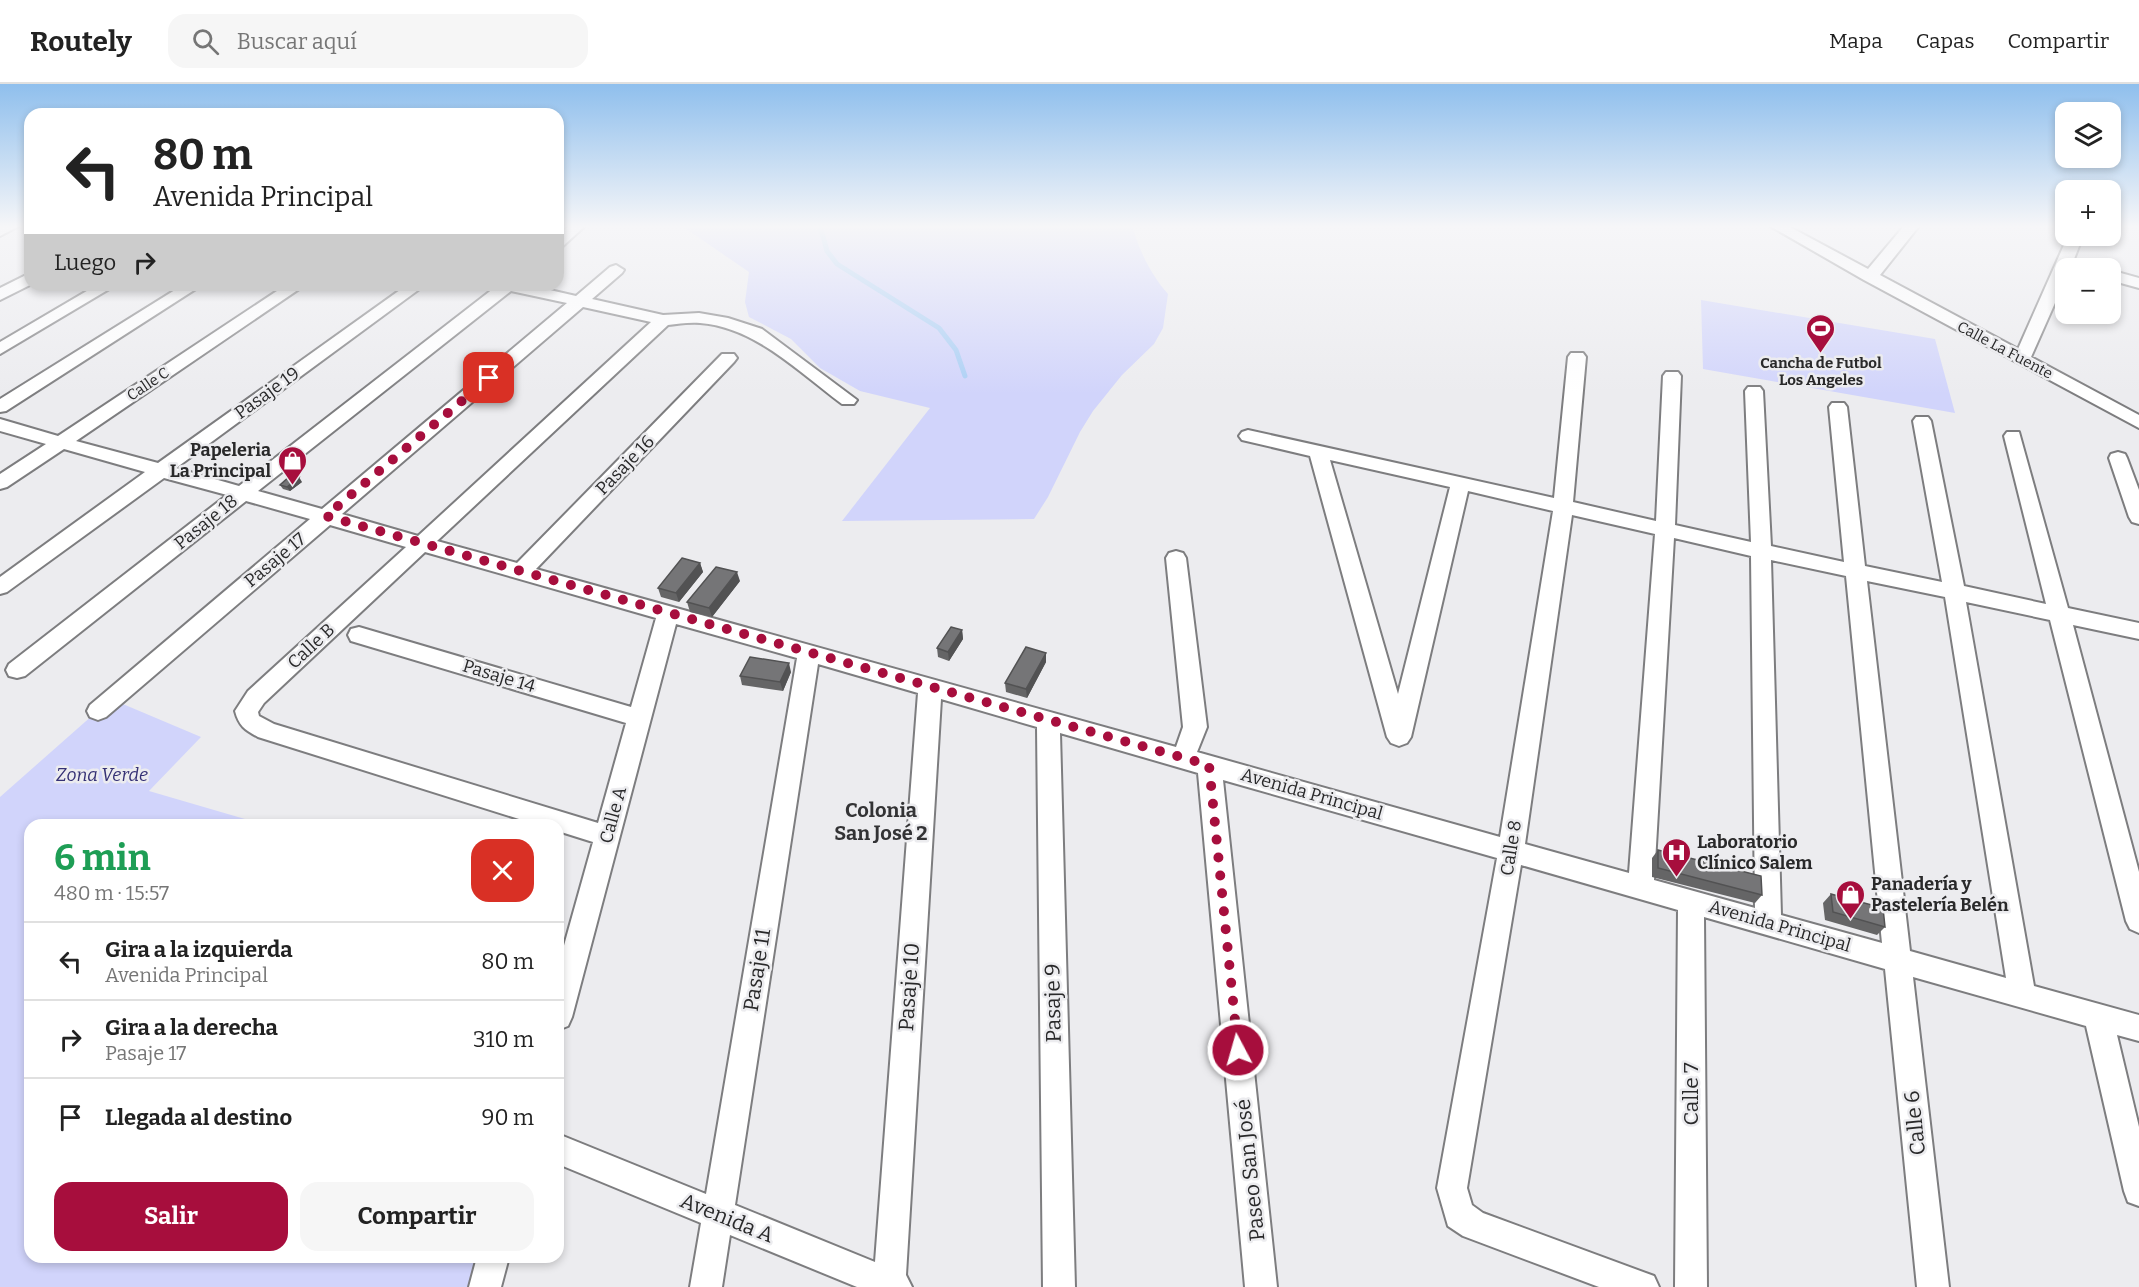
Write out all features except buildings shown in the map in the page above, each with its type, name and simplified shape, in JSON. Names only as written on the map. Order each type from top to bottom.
[{"type":"street","points":[[0,295],[23,282]]},
{"type":"street","name":"Pasaje 17","points":[[98,711],[602,282]]},
{"type":"street","name":"Calle La Fuente","points":[[1880,282],[2139,422]]},
{"type":"street","points":[[2022,359],[2055,284]]},
{"type":"street","points":[[0,349],[98,291]]},
{"type":"street","points":[[0,407],[184,291]]},
{"type":"street","name":"Calle C","points":[[0,483],[288,291]]},
{"type":"street","name":"Pasaje 19","points":[[0,587],[409,291]]},
{"type":"street","name":"Pasaje 18","points":[[17,670],[499,291]]},
{"type":"street","points":[[534,291],[663,320],[699,318],[728,323],[756,333],[848,400]]},
{"type":"street","name":"Calle B","points":[[552,819],[266,731],[249,721],[246,711],[256,696],[663,320]]},
{"type":"street","name":"Calle 8","points":[[1577,357],[1563,507],[1511,850],[1452,1188],[1459,1215],[1474,1225],[1643,1287]]},
{"type":"street","name":"Pasaje 16","points":[[521,572],[728,358]]},
{"type":"street","points":[[1641,887],[1665,529],[1672,376]]},
{"type":"street","points":[[1754,391],[1761,551],[1768,923]]},
{"type":"street","name":"Calle 6","points":[[1838,406],[1933,1287]]},
{"type":"street","points":[[1922,421],[1954,591],[2022,994]]},
{"type":"street","name":"Avenida Principal","points":[[0,425],[2139,1028]]},
{"type":"street","points":[[1248,436],[1761,551],[2139,631]]},
{"type":"street","points":[[2013,436],[2139,921]]},
{"type":"street","points":[[1317,452],[1399,737],[1461,484]]},
{"type":"street","points":[[2118,458],[2139,517]]},
{"type":"street","points":[[1176,558],[1195,726],[1196,762]]},
{"type":"street","name":"Calle A","points":[[564,995],[668,613]]},
{"type":"street","name":"Pasaje 14","points":[[359,635],[639,718]]},
{"type":"street","name":"Pasaje 11","points":[[706,1287],[809,653]]},
{"type":"street","name":"Pasaje 10","points":[[892,1286],[930,687]]},
{"type":"street","name":"Pasaje 9","points":[[1048,720],[1059,1287]]},
{"type":"street","name":"Paseo San José","points":[[1196,762],[1262,1287]]},
{"type":"street","name":"Calle B","points":[[564,823],[607,836]]},
{"type":"street","name":"Calle 7","points":[[1691,901],[1691,1287]]},
{"type":"street","points":[[2098,1016],[2139,1191]]},
{"type":"street","name":"Avenida A","points":[[564,1151],[892,1286]]},
{"type":"street","points":[[485,1287],[491,1263]]},
{"type":"green space","points":[[748,282],[1159,282],[1168,294],[1163,328],[1154,344],[1122,375],[1093,411],[1034,519],[842,521],[930,408],[860,391],[820,368],[791,339],[749,317],[745,302]]},
{"type":"green space","name":"Cancha de Futbol Los Angeles","points":[[1701,300],[1935,339],[1955,413],[1703,369]]},
{"type":"green space","name":"Zona Verde","points":[[111,699],[201,737],[149,791],[245,819],[24,819],[24,1263],[490,1263],[484,1287],[0,1287],[0,797]]},
{"type":"waterway","points":[[866,282],[939,328],[956,350],[965,376]]},
{"type":"place","name":"Cancha de Futbol Los Angeles","points":[[1821,354]]},
{"type":"place","name":"Papeleria La Principal","points":[[292,486]]},
{"type":"place","name":"Laboratorio Clínico Salem","points":[[1676,878]]},
{"type":"place","name":"Panadería y Pastelería Belén","points":[[1850,920]]},
{"type":"district","name":"Colonia San José 2","points":[[881,822]]},
{"type":"route","points":[[489,378],[326,516],[1209,765],[1238,1050]]}]
